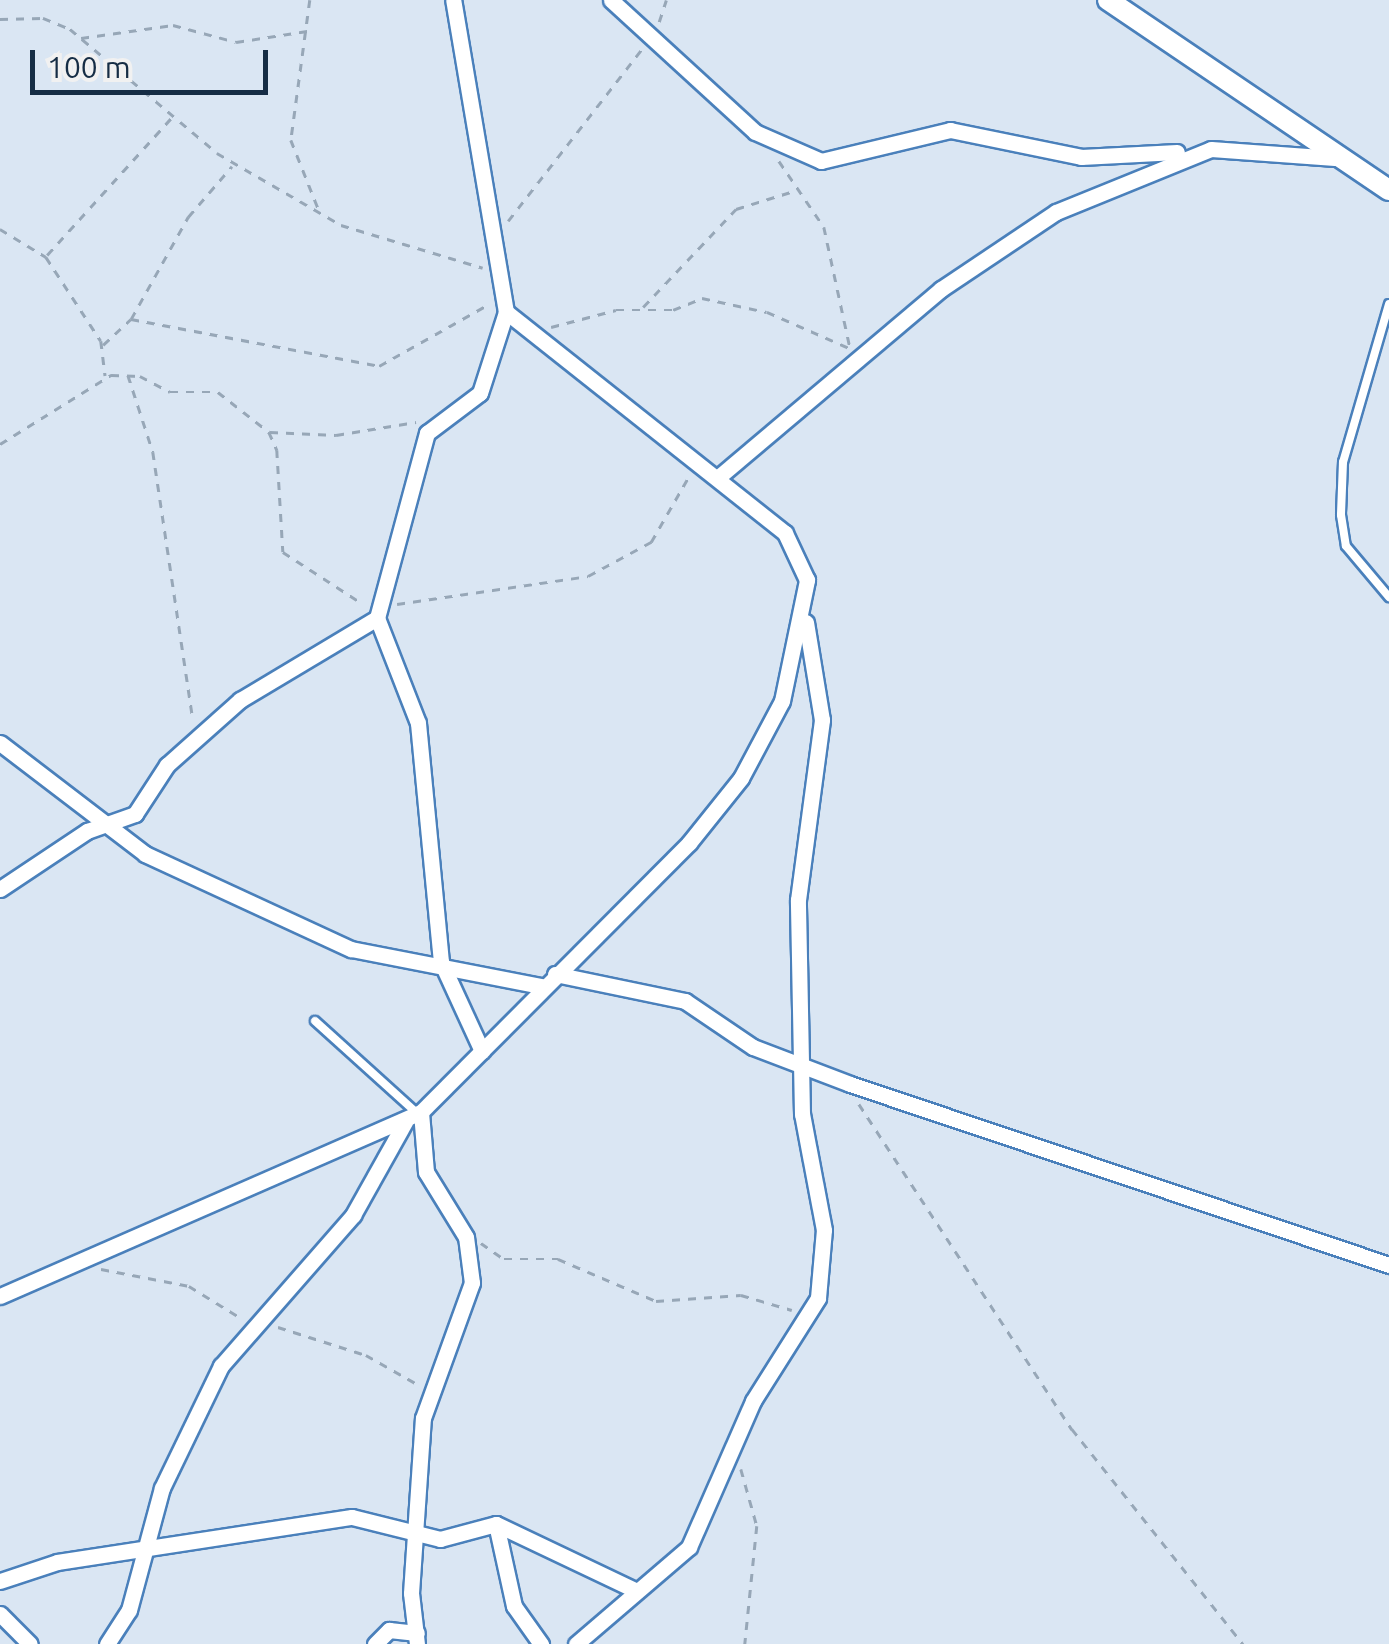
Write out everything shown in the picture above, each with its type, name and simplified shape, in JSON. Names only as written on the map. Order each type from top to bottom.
[{"type":"street","points":[[454,0],[494,270],[506,312],[480,392],[437,418],[419,452],[410,517],[387,561],[377,615],[418,724],[441,962],[482,1051]]},
{"type":"street","points":[[612,0],[647,40],[772,144],[830,162],[950,130],[1081,157],[1211,149],[1339,159]]},
{"type":"street","points":[[1108,0],[1389,190]]},
{"type":"street","points":[[721,475],[852,356],[994,249],[1132,177],[1211,149]]},
{"type":"street","points":[[506,312],[616,408],[721,475],[802,559],[805,614],[822,720],[799,864],[806,1151],[824,1230],[807,1315],[734,1450],[689,1547],[576,1644]]},
{"type":"street","points":[[107,1644],[129,1610],[183,1440],[256,1320],[353,1215],[415,1116],[541,986],[690,843],[741,778],[782,701],[805,614]]},
{"type":"street","points":[[0,889],[145,804],[167,765],[262,682],[377,615]]},
{"type":"street","points":[[0,743],[58,795],[108,824],[145,854],[351,948],[441,962],[541,986]]},
{"type":"street","points":[[555,974],[685,1001],[753,1048],[802,1060],[850,1084],[1389,1265]]},
{"type":"street","points":[[375,1644],[389,1630],[417,1638],[415,1534],[423,1418],[472,1283],[466,1237],[426,1172],[415,1116]]},
{"type":"street","points":[[0,1296],[85,1264],[415,1116]]},
{"type":"street","points":[[0,1581],[57,1562],[145,1552],[319,1517],[366,1518],[415,1534],[452,1538],[496,1524],[637,1590]]},
{"type":"street","points":[[496,1524],[514,1606],[540,1644]]},
{"type":"street","points":[[0,1614],[30,1644]]},
{"type":"lane","points":[[1389,304],[1343,462],[1341,515],[1346,546],[1389,597]]},
{"type":"lane","points":[[315,1021],[415,1116]]},
{"type":"path","points":[[310,0],[291,140],[321,214]]},
{"type":"path","points":[[0,19],[44,18],[80,38],[234,164],[321,214],[377,240],[494,270]]},
{"type":"path","points":[[80,38],[173,25],[236,42],[307,31]]},
{"type":"path","points":[[505,225],[647,40]]},
{"type":"path","points":[[46,256],[172,117]]},
{"type":"path","points":[[772,144],[797,190],[824,227],[852,356]]},
{"type":"path","points":[[102,345],[130,319],[188,217],[234,164]]},
{"type":"path","points":[[642,308],[736,209],[797,190]]},
{"type":"path","points":[[0,229],[46,256],[102,345],[105,378]]},
{"type":"path","points":[[130,319],[379,366],[464,325],[502,293]]},
{"type":"path","points":[[529,332],[642,308],[723,300],[852,356]]},
{"type":"path","points":[[0,444],[105,378],[127,374],[170,392],[218,392],[269,432],[336,435],[437,418]]},
{"type":"path","points":[[127,374],[153,452],[195,743]]},
{"type":"path","points":[[269,432],[283,552],[377,615],[588,576],[651,542],[701,462]]},
{"type":"path","points":[[850,1084],[877,1143],[1072,1429],[1243,1644]]},
{"type":"path","points":[[466,1237],[504,1258],[558,1258],[656,1301],[740,1295],[807,1315]]},
{"type":"path","points":[[85,1264],[189,1286],[256,1320],[435,1384]]},
{"type":"path","points":[[734,1450],[757,1526],[746,1644]]}]
